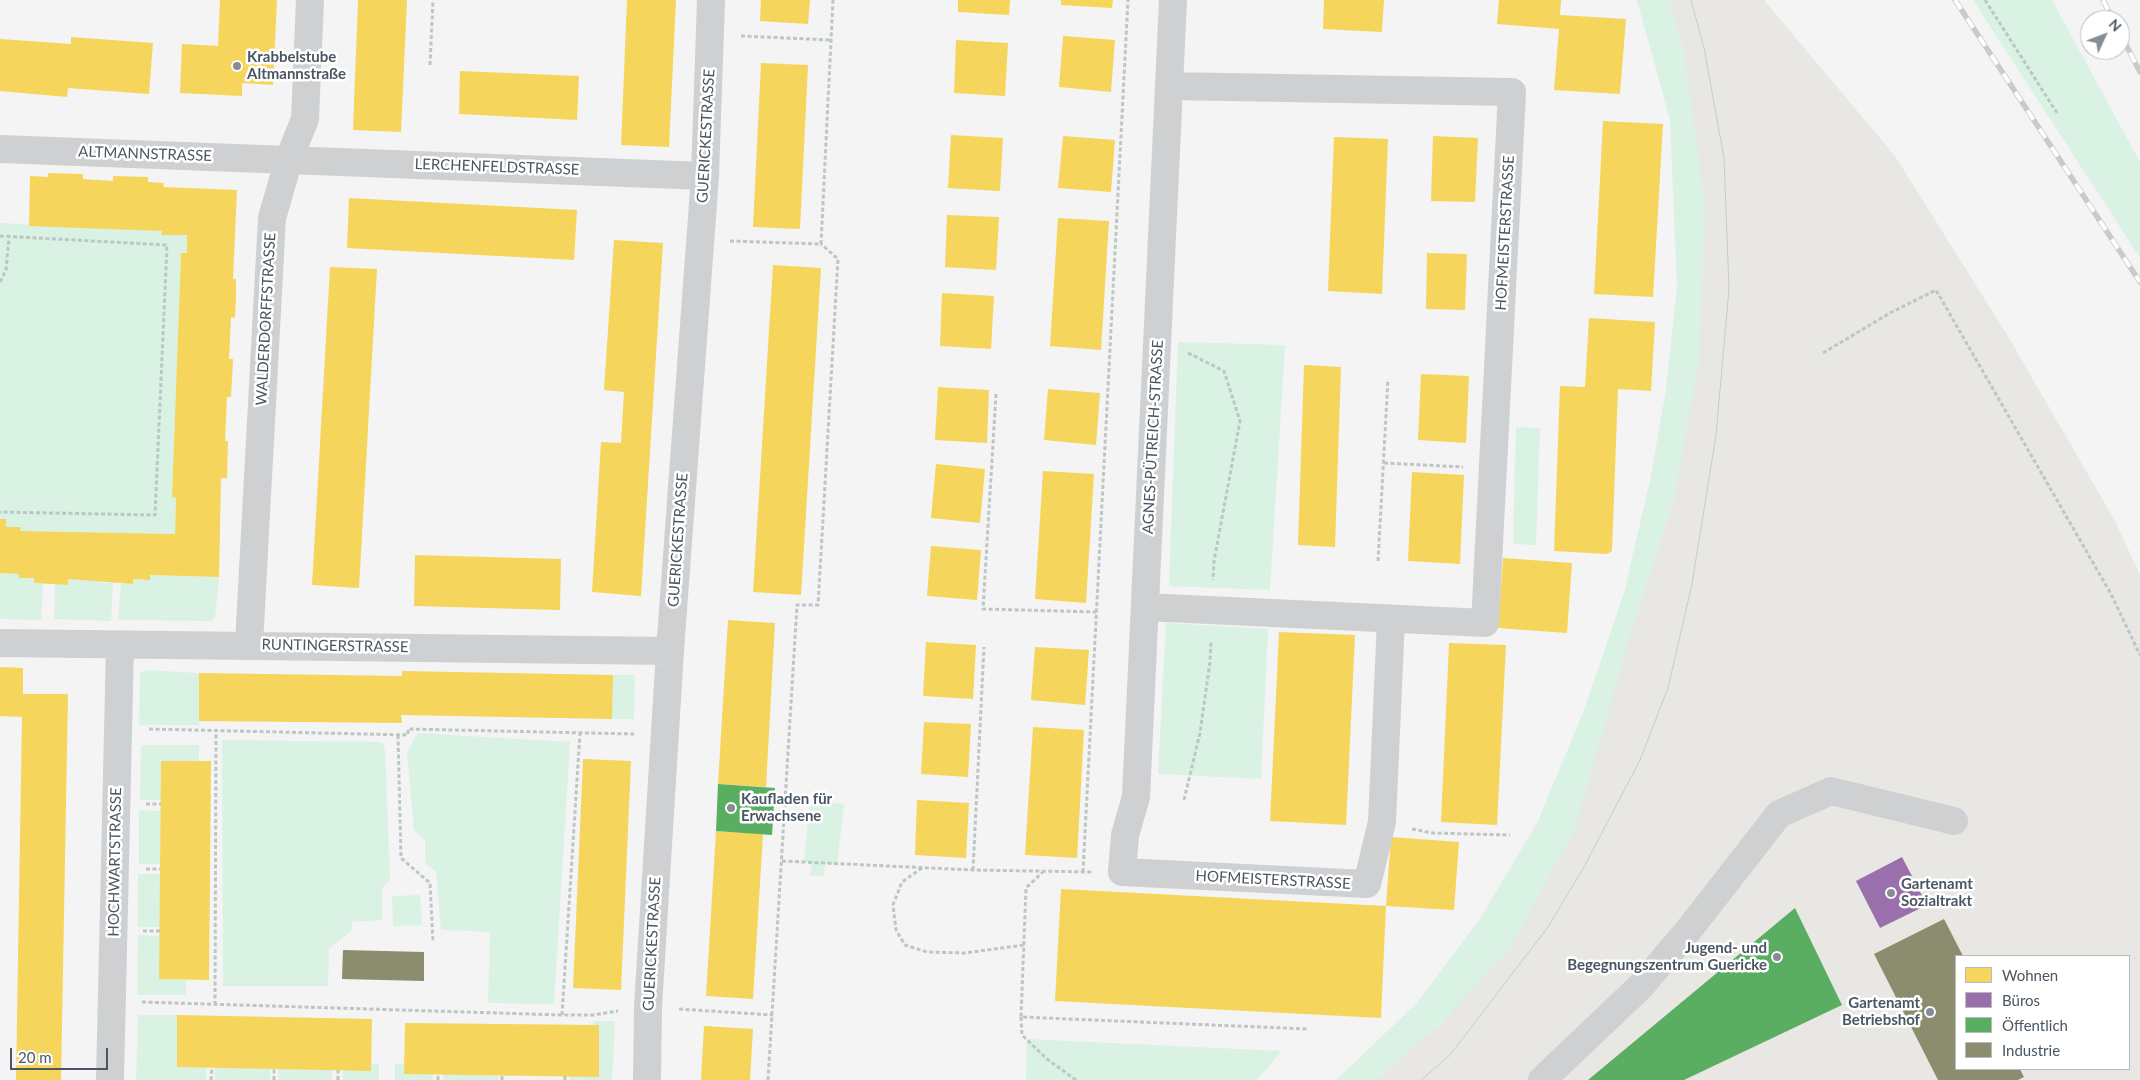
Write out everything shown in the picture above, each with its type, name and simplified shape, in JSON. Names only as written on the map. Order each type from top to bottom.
[{"type":"street","name":"WALDERDORFFSTRASSE","points":[[249,644],[271,226],[289,159],[305,119],[310,0]]},
{"type":"street","name":"GUERICKESTRASSE","points":[[647,1080],[648,1007],[670,651],[705,176],[711,0]]},
{"type":"street","name":"AGNES-PÜTREICH-STRASSE","points":[[1122,872],[1126,835],[1136,797],[1173,0]]},
{"type":"street","name":"HOFMEISTERSTRASSE","points":[[1145,608],[1485,623],[1512,92],[1169,86]]},
{"type":"street","name":"ALTMANNSTRASSE","points":[[0,149],[289,159]]},
{"type":"street","name":"LERCHENFELDSTRASSE","points":[[289,159],[705,176]]},
{"type":"street","name":"HOFMEISTERSTRASSE","points":[[1122,872],[1367,884],[1382,822],[1391,619]]},
{"type":"street","name":"RUNTINGERSTRASSE","points":[[0,642],[670,651]]},
{"type":"street","name":"HOCHWARTSTRASSE","points":[[110,1080],[120,645]]},
{"type":"street","points":[[1542,1080],[1642,986],[1687,932],[1779,814],[1831,791],[1954,821]]},
{"type":"path","points":[[430,66],[432,0]]},
{"type":"path","points":[[821,244],[833,0]]},
{"type":"path","points":[[1083,872],[1128,0]]},
{"type":"path","points":[[1985,0],[2057,113]]},
{"type":"path","points":[[710,35],[831,40]]},
{"type":"path","points":[[0,236],[167,245],[154,515],[0,512]]},
{"type":"path","points":[[0,282],[6,270],[9,237]]},
{"type":"path","points":[[700,239],[821,244],[838,259],[818,605],[797,604],[768,1080]]},
{"type":"path","points":[[1823,353],[1890,313],[1936,290],[2111,594],[2140,656]]},
{"type":"path","points":[[1158,338],[1224,371],[1240,421],[1214,561],[1210,662],[1203,715],[1184,800]]},
{"type":"path","points":[[1378,561],[1388,379]]},
{"type":"path","points":[[996,394],[983,609],[1096,612]]},
{"type":"path","points":[[1384,463],[1493,468]]},
{"type":"path","points":[[973,870],[984,647]]},
{"type":"path","points":[[118,728],[398,735],[408,735],[408,729],[665,735]]},
{"type":"path","points":[[215,1005],[216,730]]},
{"type":"path","points":[[562,1015],[580,733]]},
{"type":"path","points":[[398,735],[401,858],[430,884],[433,942]]},
{"type":"path","points":[[1432,833],[1510,835]]},
{"type":"path","points":[[782,861],[973,870],[1122,872]]},
{"type":"path","points":[[922,868],[902,882],[893,905],[896,930],[905,945],[926,952],[966,953],[1024,944]]},
{"type":"path","points":[[1044,871],[1026,888],[1022,1035],[1046,1059],[1076,1080]]},
{"type":"path","points":[[112,1002],[562,1015],[593,1015],[648,1007],[773,1015]]},
{"type":"path","points":[[1021,1017],[1308,1029]]},
{"type":"path","points":[[211,1080],[212,1067]]},
{"type":"path","points":[[274,1068],[274,1080]]},
{"type":"path","points":[[338,1070],[338,1080]]},
{"type":"path","points":[[438,1074],[438,1080]]},
{"type":"path","points":[[502,1075],[502,1080]]},
{"type":"shaded area","points":[[1669,0],[1764,0],[1895,156],[2006,333],[2115,521],[2140,575],[2140,1080],[1375,1080],[1444,1021],[1632,629],[1675,494],[1684,52]]},
{"type":"green space","points":[[1637,0],[1669,0],[1684,52],[1705,207],[1699,361],[1675,494],[1632,629],[1574,831],[1509,950],[1444,1021],[1375,1080],[1336,1080],[1417,1003],[1480,919],[1538,821],[1584,710],[1624,593],[1651,476],[1666,389],[1677,287],[1670,120]]},
{"type":"green space","points":[[1973,0],[2052,0],[2080,52],[2080,60],[2085,60],[2140,162],[2140,258]]},
{"type":"green space","points":[[0,223],[162,231],[162,235],[187,235],[187,253],[181,253],[172,497],[176,498],[175,534],[20,531],[20,527],[6,527],[6,519],[0,519]]},
{"type":"green space","points":[[1178,342],[1285,345],[1270,590],[1169,586]]},
{"type":"green space","points":[[1516,427],[1540,428],[1536,545],[1513,544]]},
{"type":"green space","points":[[0,573],[19,574],[19,578],[34,578],[34,583],[43,584],[41,620],[0,619]]},
{"type":"green space","points":[[150,575],[219,577],[215,618],[212,621],[118,620],[121,584],[133,584],[133,579],[150,580]]},
{"type":"green space","points":[[68,579],[99,580],[99,583],[113,583],[111,621],[54,619],[55,584],[67,585]]},
{"type":"green space","points":[[1166,623],[1268,629],[1261,779],[1158,774]]},
{"type":"green space","points":[[144,670],[199,673],[199,725],[139,725],[140,674]]},
{"type":"green space","points":[[613,675],[635,675],[634,719],[612,719]]},
{"type":"green space","points":[[417,733],[570,742],[554,1004],[488,1003],[490,932],[441,930],[436,872],[425,863],[425,840],[414,830],[407,753]]},
{"type":"green space","points":[[222,740],[382,742],[385,750],[390,880],[382,888],[382,920],[352,922],[351,931],[329,949],[328,986],[223,986]]},
{"type":"green space","points":[[141,745],[199,745],[199,761],[161,761],[161,800],[140,800]]},
{"type":"green space","points":[[810,801],[844,804],[837,865],[825,864],[824,877],[810,875],[812,863],[804,862]]},
{"type":"green space","points":[[139,810],[161,811],[160,864],[139,864]]},
{"type":"green space","points":[[138,874],[160,874],[160,927],[138,927]]},
{"type":"green space","points":[[420,895],[422,925],[393,926],[392,896]]},
{"type":"green space","points":[[138,935],[160,936],[159,979],[186,980],[186,995],[137,995]]},
{"type":"green space","points":[[138,1015],[177,1015],[177,1066],[206,1067],[206,1080],[136,1080]]},
{"type":"green space","points":[[593,1021],[615,1021],[612,1080],[570,1080],[570,1076],[599,1077],[599,1026],[593,1025]]},
{"type":"green space","points":[[1027,1039],[1282,1051],[1257,1080],[1026,1080]]},
{"type":"green space","points":[[371,1064],[379,1064],[379,1080],[343,1080],[343,1070],[371,1071]]},
{"type":"green space","points":[[395,1064],[404,1064],[404,1074],[433,1074],[432,1080],[395,1080]]},
{"type":"green space","points":[[215,1067],[270,1069],[270,1080],[215,1080]]},
{"type":"green space","points":[[278,1069],[332,1070],[332,1080],[278,1080]]},
{"type":"green space","points":[[443,1074],[498,1075],[498,1080],[443,1080]]},
{"type":"building: Wohnen","points":[[220,0],[277,0],[273,85],[242,83],[242,96],[180,93],[182,44],[218,46]]},
{"type":"building: Wohnen","points":[[358,0],[407,0],[401,132],[353,130]]},
{"type":"building: Wohnen","points":[[627,0],[676,0],[669,147],[621,145]]},
{"type":"building: Wohnen","points":[[761,0],[810,0],[808,24],[760,21]]},
{"type":"building: Wohnen","points":[[958,0],[1010,0],[1009,15],[958,12]]},
{"type":"building: Wohnen","points":[[1061,0],[1113,0],[1112,8],[1061,5]]},
{"type":"building: Wohnen","points":[[1324,0],[1384,0],[1382,32],[1323,29]]},
{"type":"building: Wohnen","points":[[1499,0],[1561,0],[1560,15],[1626,19],[1620,94],[1554,90],[1559,29],[1497,24]]},
{"type":"building: Wohnen","points":[[1063,36],[1115,40],[1111,92],[1059,87]]},
{"type":"building: Wohnen","points":[[71,37],[153,43],[149,94],[68,88],[67,97],[0,91],[0,39],[71,44]]},
{"type":"building: Wohnen","points":[[956,40],[1008,43],[1005,96],[954,93]]},
{"type":"building: Wohnen","points":[[761,63],[808,65],[800,229],[753,227]]},
{"type":"building: Wohnen","points":[[460,71],[579,76],[577,120],[459,114]]},
{"type":"building: Wohnen","points":[[1603,121],[1663,124],[1653,297],[1594,294]]},
{"type":"building: Wohnen","points":[[951,135],[1003,138],[1000,191],[948,188]]},
{"type":"building: Wohnen","points":[[1063,136],[1115,140],[1111,192],[1058,188]]},
{"type":"building: Wohnen","points":[[1433,136],[1478,138],[1475,202],[1431,201]]},
{"type":"building: Wohnen","points":[[1334,137],[1388,139],[1382,294],[1328,291]]},
{"type":"building: Wohnen","points":[[48,173],[83,174],[83,179],[113,181],[113,176],[148,177],[148,182],[164,183],[163,187],[237,190],[233,279],[236,279],[236,298],[235,318],[231,317],[229,359],[233,359],[231,397],[227,397],[225,441],[228,441],[227,478],[221,478],[219,577],[150,575],[150,580],[133,579],[133,584],[68,579],[68,585],[34,583],[34,578],[19,578],[19,574],[0,573],[0,519],[6,519],[6,527],[21,527],[20,531],[175,534],[176,498],[172,497],[181,253],[187,253],[187,235],[161,235],[162,231],[29,226],[30,176],[48,177]]},
{"type":"building: Wohnen","points":[[349,198],[577,210],[574,260],[347,248]]},
{"type":"building: Wohnen","points":[[947,215],[999,217],[996,270],[945,267]]},
{"type":"building: Wohnen","points":[[1058,218],[1109,221],[1101,350],[1050,346]]},
{"type":"building: Wohnen","points":[[614,240],[663,243],[641,596],[592,592],[601,442],[621,443],[624,392],[604,390]]},
{"type":"building: Wohnen","points":[[1427,253],[1467,254],[1465,310],[1426,309]]},
{"type":"building: Wohnen","points":[[773,265],[821,268],[801,595],[753,592]]},
{"type":"building: Wohnen","points":[[330,267],[377,269],[359,588],[312,585]]},
{"type":"building: Wohnen","points":[[942,293],[994,296],[991,349],[940,346]]},
{"type":"building: Wohnen","points":[[1589,318],[1655,322],[1651,391],[1618,389],[1612,551],[1607,554],[1554,551],[1560,386],[1585,387]]},
{"type":"building: Wohnen","points":[[1304,365],[1341,367],[1335,547],[1298,545]]},
{"type":"building: Wohnen","points":[[1421,374],[1469,376],[1466,443],[1418,440]]},
{"type":"building: Wohnen","points":[[938,387],[989,390],[987,443],[935,440]]},
{"type":"building: Wohnen","points":[[1048,389],[1100,393],[1096,445],[1044,440]]},
{"type":"building: Wohnen","points":[[936,464],[985,469],[980,523],[931,518]]},
{"type":"building: Wohnen","points":[[1043,471],[1094,474],[1086,603],[1035,599]]},
{"type":"building: Wohnen","points":[[1412,472],[1464,475],[1460,564],[1408,561]]},
{"type":"building: Wohnen","points":[[931,546],[981,550],[977,600],[927,596]]},
{"type":"building: Wohnen","points":[[415,555],[561,559],[560,610],[414,606]]},
{"type":"building: Wohnen","points":[[1503,558],[1572,563],[1567,633],[1498,628]]},
{"type":"building: Wohnen","points":[[728,620],[775,623],[766,787],[718,784]]},
{"type":"building: Wohnen","points":[[1279,632],[1355,635],[1346,825],[1270,821]]},
{"type":"building: Wohnen","points":[[926,642],[976,645],[973,699],[923,696]]},
{"type":"building: Wohnen","points":[[1449,643],[1506,645],[1497,825],[1441,822]]},
{"type":"building: Wohnen","points":[[1035,647],[1089,650],[1085,705],[1031,700]]},
{"type":"building: Wohnen","points":[[0,667],[23,668],[23,694],[68,694],[61,1080],[16,1080],[22,717],[0,716]]},
{"type":"building: Wohnen","points":[[402,671],[613,675],[612,719],[401,715],[402,723],[199,721],[199,673],[402,676]]},
{"type":"building: Wohnen","points":[[924,722],[971,724],[968,777],[921,774]]},
{"type":"building: Wohnen","points":[[1033,727],[1084,730],[1077,858],[1025,855]]},
{"type":"building: Wohnen","points":[[583,759],[631,761],[621,990],[573,988]]},
{"type":"building: Wohnen","points":[[161,761],[211,761],[209,980],[159,979]]},
{"type":"building: Wohnen","points":[[917,800],[969,803],[966,858],[915,855]]},
{"type":"building: Wohnen","points":[[716,831],[763,834],[753,999],[706,996]]},
{"type":"building: Wohnen","points":[[1391,837],[1459,842],[1454,910],[1386,906]]},
{"type":"building: Wohnen","points":[[1061,889],[1386,906],[1381,1018],[1055,1001]]},
{"type":"building: Wohnen","points":[[177,1015],[372,1019],[371,1071],[177,1067]]},
{"type":"building: Wohnen","points":[[405,1023],[599,1025],[599,1077],[404,1074]]},
{"type":"building: Wohnen","points":[[704,1026],[753,1029],[750,1080],[701,1080]]},
{"type":"building: Büros","name":"Gartenamt Sozialtrakt","points":[[1902,857],[1927,905],[1880,928],[1856,881]]},
{"type":"building: Öffentlich","points":[[718,784],[775,788],[772,835],[716,831]]},
{"type":"building: Öffentlich","name":"Jugend- und Begegnungszentrum Guericke","points":[[1795,908],[1842,1005],[1684,1080],[1588,1080]]},
{"type":"building: Industrie","name":"Gartenamt Betriebshof","points":[[1944,919],[1962,955],[1955,955],[1955,1070],[2020,1070],[2024,1077],[2018,1080],[1938,1080],[1874,954]]},
{"type":"building: Industrie","points":[[343,950],[424,952],[424,981],[342,979]]},
{"type":"tram line","points":[[1421,1080],[1450,1055],[1548,927],[1584,867],[1640,760],[1668,688],[1692,584],[1716,435],[1729,289],[1724,158],[1704,48],[1691,0]]},
{"type":"railway","points":[[1955,0],[2140,282]]},
{"type":"railway","points":[[2103,0],[2108,10]]},
{"type":"railway","points":[[2130,52],[2140,72]]},
{"type":"place","name":"Krabbelstube Altmannstraße","points":[[237,66]]},
{"type":"place","name":"Kaufladen für Erwachsene","points":[[731,808]]},
{"type":"place","name":"Gartenamt Sozialtrakt","points":[[1891,893]]},
{"type":"place","name":"Jugend- und Begegnungszentrum Guericke","points":[[1777,957]]},
{"type":"place","name":"Gartenamt Betriebshof","points":[[1930,1012]]}]
